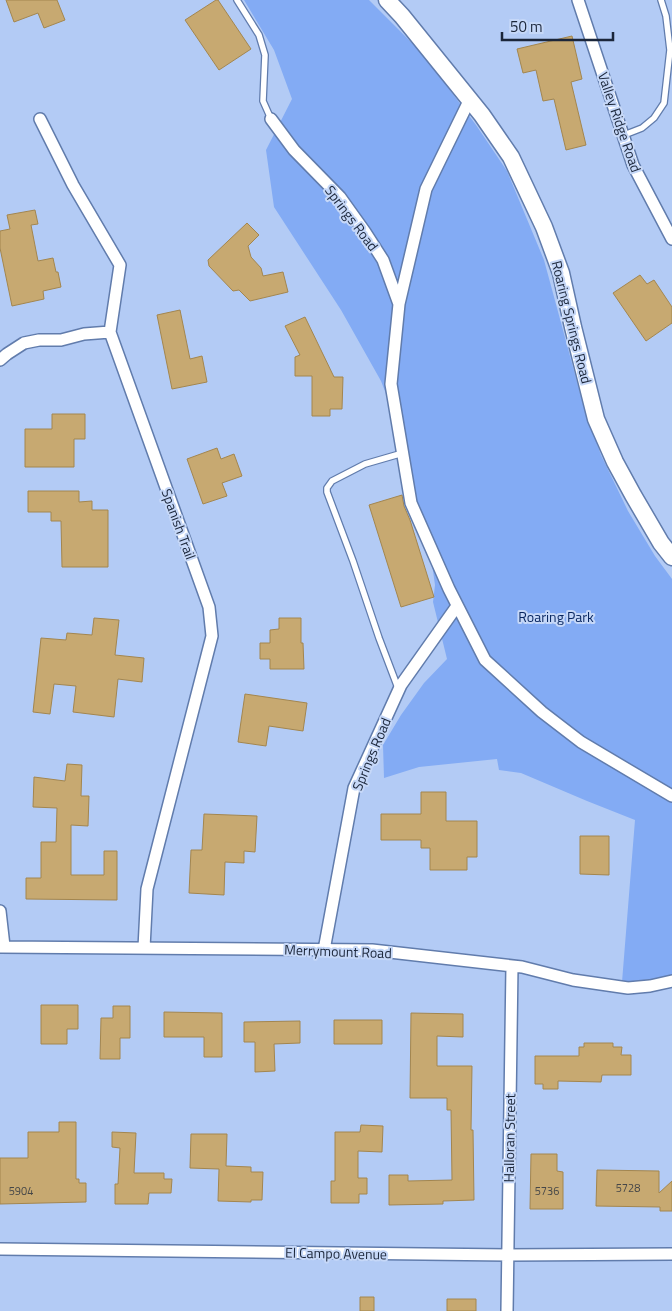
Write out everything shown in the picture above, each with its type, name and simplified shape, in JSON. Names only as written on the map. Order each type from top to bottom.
[{"type":"street","name":"Roaring Springs Road","points":[[387,0],[470,99],[511,157],[544,226],[561,273],[596,419],[615,462],[633,495],[672,557]]},
{"type":"street","name":"Valley Ridge Road","points":[[578,0],[634,165],[672,239]]},
{"type":"street","name":"Springs Road","points":[[470,99],[426,190],[399,304],[391,384],[411,503],[457,606],[485,660],[542,712],[581,742],[672,796]]},
{"type":"street","name":"Spanish Trail","points":[[40,118],[73,185],[120,265],[110,332],[209,607],[212,636],[147,889],[144,948]]},
{"type":"street","name":"Springs Road","points":[[271,119],[294,150],[340,197],[365,232],[383,260],[399,304]]},
{"type":"street","points":[[0,360],[24,343],[39,340],[61,340],[84,334],[110,332]]},
{"type":"street","name":"Springs Road","points":[[324,950],[354,788],[401,685],[457,606]]},
{"type":"street","points":[[0,911],[2,946]]},
{"type":"street","name":"Merrymount Road","points":[[2,946],[372,950],[522,967],[573,980],[628,988],[672,981]]},
{"type":"street","name":"Halloran Street","points":[[508,1311],[512,966]]},
{"type":"street","name":"El Campo Avenue","points":[[0,1249],[508,1255],[672,1254]]},
{"type":"lane","points":[[237,0],[258,35],[264,55],[263,101],[271,119]]},
{"type":"lane","points":[[624,136],[642,128],[654,118],[664,103],[670,50],[666,16],[661,0]]},
{"type":"lane","points":[[399,690],[327,488],[332,481],[365,464],[403,452]]},
{"type":"green space","name":"Roaring Park","points":[[244,0],[369,0],[423,54],[476,125],[507,171],[544,260],[583,404],[601,455],[628,511],[655,556],[672,579],[672,976],[651,983],[622,982],[635,820],[521,773],[499,770],[497,759],[419,767],[384,778],[383,745],[401,715],[424,683],[447,659],[433,602],[435,585],[431,557],[390,404],[381,381],[341,310],[274,207],[266,150],[292,99],[274,50]]},
{"type":"building","points":[[6,0],[57,0],[65,20],[44,28],[38,13],[14,22]]},
{"type":"building","points":[[218,0],[251,49],[219,70],[185,20]]},
{"type":"building","points":[[572,36],[582,79],[571,82],[586,145],[566,150],[554,99],[543,101],[536,70],[523,73],[517,49]]},
{"type":"building","points":[[35,210],[38,224],[31,225],[38,261],[53,258],[61,287],[43,291],[44,299],[12,306],[0,248],[0,231],[10,229],[7,215]]},
{"type":"building","points":[[247,223],[259,235],[248,246],[251,257],[261,268],[263,276],[283,272],[288,292],[250,301],[239,290],[233,291],[209,266],[208,260]]},
{"type":"building","points":[[640,275],[647,284],[654,280],[672,307],[672,323],[646,341],[613,293]]},
{"type":"building","points":[[180,310],[190,359],[202,356],[207,382],[172,389],[157,315]]},
{"type":"building","points":[[305,317],[334,377],[343,377],[342,409],[330,409],[330,416],[312,416],[312,376],[295,376],[295,357],[300,355],[285,326]]},
{"type":"building","points":[[52,414],[85,414],[85,439],[74,439],[74,467],[25,467],[25,429],[52,429]]},
{"type":"building","points":[[217,448],[221,459],[234,454],[242,476],[222,483],[227,496],[203,504],[187,459]]},
{"type":"building","points":[[28,491],[79,491],[79,502],[92,501],[92,510],[108,510],[108,567],[62,567],[61,521],[51,521],[51,512],[28,512]]},
{"type":"building","points":[[402,495],[434,597],[401,607],[369,505]]},
{"type":"building","points":[[94,618],[119,620],[115,655],[144,658],[142,682],[118,679],[114,717],[73,712],[76,686],[54,684],[50,714],[33,712],[41,638],[66,640],[67,633],[92,635]]},
{"type":"building","points":[[279,618],[301,618],[304,669],[270,669],[270,659],[260,659],[260,643],[270,643],[270,630],[279,629]]},
{"type":"building","points":[[245,694],[307,703],[303,731],[269,726],[266,746],[238,742]]},
{"type":"building","points":[[67,764],[82,765],[81,796],[89,796],[88,826],[71,825],[71,875],[104,875],[104,851],[117,851],[117,900],[26,899],[26,878],[41,878],[41,842],[56,842],[57,808],[33,807],[34,777],[65,781]]},
{"type":"building","points":[[421,792],[446,792],[446,821],[477,821],[477,857],[467,857],[467,870],[430,870],[430,848],[421,848],[421,840],[381,840],[381,814],[421,814]]},
{"type":"building","points":[[204,814],[257,816],[255,852],[244,851],[244,863],[225,862],[224,895],[189,893],[191,850],[202,850]]},
{"type":"building","points":[[580,836],[609,836],[609,875],[580,874]]},
{"type":"building","points":[[41,1005],[78,1005],[78,1029],[67,1029],[67,1044],[41,1044]]},
{"type":"building","points":[[113,1006],[130,1006],[130,1038],[120,1038],[120,1059],[100,1059],[101,1018],[113,1018]]},
{"type":"building","points":[[164,1012],[222,1013],[222,1057],[204,1057],[204,1037],[164,1037]]},
{"type":"building","points":[[411,1013],[463,1014],[463,1037],[437,1036],[437,1066],[472,1066],[471,1130],[473,1130],[474,1200],[443,1201],[443,1204],[389,1205],[389,1175],[408,1175],[408,1181],[452,1180],[451,1110],[447,1110],[447,1098],[410,1098]]},
{"type":"building","points":[[334,1020],[382,1020],[382,1044],[334,1044]]},
{"type":"building","points":[[300,1021],[300,1043],[274,1044],[275,1071],[255,1072],[255,1042],[244,1042],[244,1022]]},
{"type":"building","points":[[584,1043],[613,1043],[613,1047],[622,1047],[621,1055],[631,1055],[631,1075],[602,1075],[601,1082],[558,1081],[558,1089],[543,1089],[543,1084],[535,1084],[535,1056],[579,1056],[579,1047],[584,1047]]},
{"type":"building","points":[[59,1122],[76,1122],[76,1179],[79,1179],[79,1183],[86,1183],[86,1202],[0,1204],[0,1158],[28,1158],[28,1132],[59,1132]]},
{"type":"building","points":[[361,1125],[383,1126],[382,1152],[358,1151],[358,1178],[367,1178],[367,1194],[359,1194],[359,1203],[331,1203],[331,1181],[335,1181],[335,1132],[360,1132]]},
{"type":"building","points":[[112,1132],[136,1133],[134,1173],[164,1173],[164,1179],[172,1179],[171,1193],[149,1193],[148,1204],[115,1204],[115,1184],[118,1184],[120,1148],[112,1147]]},
{"type":"building","points":[[191,1134],[227,1134],[226,1166],[251,1167],[251,1172],[263,1172],[262,1200],[251,1200],[251,1202],[218,1201],[219,1169],[190,1168]]},
{"type":"building","points":[[531,1154],[557,1154],[557,1171],[563,1172],[563,1209],[530,1209]]},
{"type":"building","points":[[597,1170],[659,1171],[659,1193],[672,1181],[672,1211],[660,1211],[660,1207],[596,1206]]},
{"type":"building","points":[[360,1297],[374,1297],[374,1311],[360,1311]]},
{"type":"building","points":[[447,1299],[476,1299],[476,1311],[447,1311]]}]
